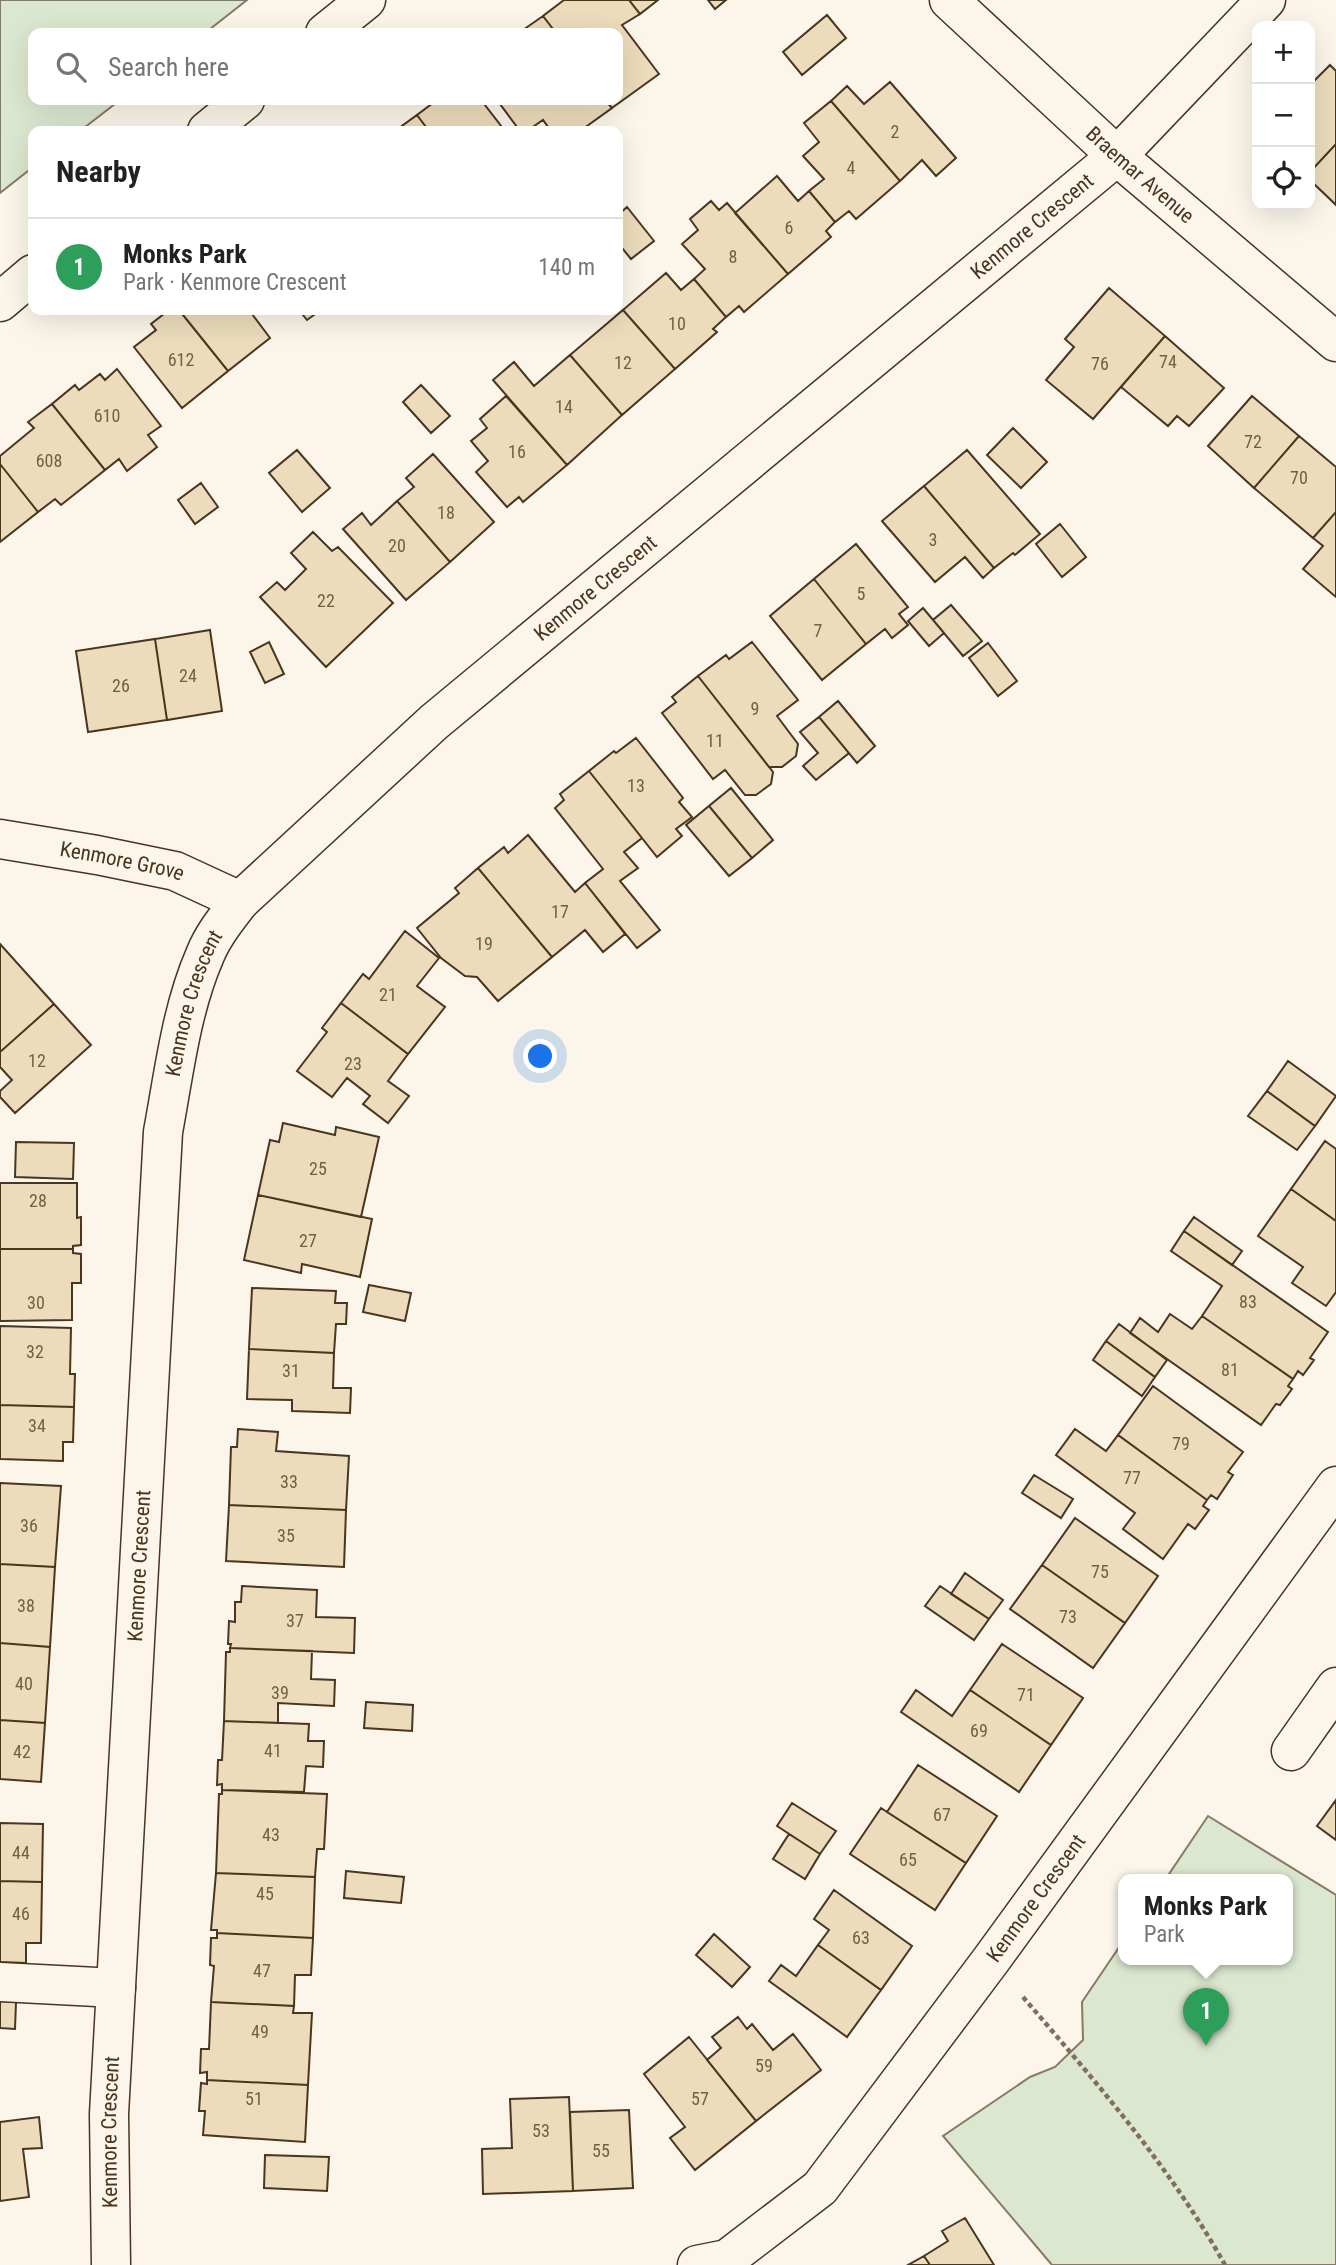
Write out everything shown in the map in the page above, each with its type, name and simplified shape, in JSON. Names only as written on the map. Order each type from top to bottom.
[{"type":"street","points":[[331,28],[366,0]]},
{"type":"street","name":"Braemar Avenue","points":[[949,0],[1117,156],[1336,342]]},
{"type":"street","name":"Kenmore Crescent","points":[[111,2265],[108,2114],[163,1132],[186,1009],[205,953],[240,901],[434,722],[1117,156],[1266,0]]},
{"type":"street","points":[[212,126],[239,105]]},
{"type":"street","points":[[0,302],[28,278]]},
{"type":"street","name":"Kenmore Grove","points":[[0,839],[175,871],[240,901]]},
{"type":"street","name":"Kenmore Crescent","points":[[697,2265],[727,2259],[820,2188],[991,1959],[1336,1486]]},
{"type":"street","points":[[1291,1751],[1336,1687]]},
{"type":"street","points":[[0,1982],[116,1988]]},
{"type":"path","points":[[991,1959],[1101,2088],[1201,2222],[1225,2265]]},
{"type":"green space","points":[[0,0],[247,0],[211,28],[28,28],[28,105],[114,105],[86,126],[28,126],[28,171],[0,193]]},
{"type":"green space","points":[[1208,1816],[1336,1895],[1336,2265],[1052,2265],[943,2136],[1030,2077],[1055,2067],[1083,2040],[1082,2002],[1118,1949],[1118,1965],[1293,1965],[1293,1874],[1169,1874]]},
{"type":"building","points":[[564,0],[629,0],[640,14],[622,25],[659,74],[623,100],[623,28],[552,28],[543,16]]},
{"type":"building","points":[[629,0],[658,0],[640,14]]},
{"type":"building","points":[[708,0],[726,0],[715,9]]},
{"type":"building","points":[[827,15],[846,38],[802,75],[783,52]]},
{"type":"building","points":[[543,16],[552,28],[526,28]]},
{"type":"building","points":[[1330,65],[1336,71],[1336,144],[1315,167],[1315,84],[1315,80]]},
{"type":"building","points":[[890,82],[956,158],[936,176],[922,160],[900,181],[831,101],[847,86],[864,104]]},
{"type":"building","points":[[831,101],[900,181],[856,219],[849,211],[835,222],[809,191],[824,179],[803,156],[819,142],[804,123]]},
{"type":"building","points":[[430,105],[485,105],[501,126],[425,126],[417,115]]},
{"type":"building","points":[[501,105],[609,105],[612,108],[587,126],[547,126],[543,120],[534,126],[516,126]]},
{"type":"building","points":[[417,115],[425,126],[402,126]]},
{"type":"building","points":[[1336,144],[1336,205],[1315,185],[1315,167]]},
{"type":"building","points":[[777,176],[798,201],[809,191],[835,222],[826,231],[831,237],[788,274],[735,213]]},
{"type":"building","points":[[711,201],[719,210],[727,203],[788,274],[744,312],[739,306],[726,317],[694,279],[705,269],[682,244],[698,230],[690,219]]},
{"type":"building","points":[[627,207],[654,241],[631,259],[623,249],[623,211]]},
{"type":"building","points":[[666,273],[681,290],[694,279],[726,317],[713,329],[717,332],[675,369],[623,310]]},
{"type":"building","points":[[1109,288],[1165,336],[1093,419],[1046,380],[1074,347],[1065,339]]},
{"type":"building","points":[[623,310],[675,369],[622,415],[570,355],[617,315],[623,315]]},
{"type":"building","points":[[163,315],[183,315],[228,371],[182,408],[134,347],[156,330],[151,324]]},
{"type":"building","points":[[183,315],[253,315],[270,338],[228,371]]},
{"type":"building","points":[[1165,336],[1224,388],[1189,426],[1177,416],[1168,426],[1121,387]]},
{"type":"building","points":[[570,355],[622,415],[567,465],[493,380],[514,362],[534,386]]},
{"type":"building","points":[[117,369],[161,426],[148,435],[157,447],[127,471],[119,459],[105,470],[52,404],[75,385],[79,390],[100,374],[105,380]]},
{"type":"building","points":[[421,385],[450,416],[431,433],[403,402]]},
{"type":"building","points":[[506,396],[567,465],[523,502],[519,497],[507,507],[476,472],[488,461],[471,441],[487,428],[480,419]]},
{"type":"building","points":[[1252,396],[1299,436],[1254,488],[1208,446]]},
{"type":"building","points":[[52,404],[105,470],[61,505],[55,499],[38,512],[0,464],[0,456],[34,428],[28,422]]},
{"type":"building","points":[[1013,428],[1047,462],[1021,488],[987,455]]},
{"type":"building","points":[[1299,436],[1336,467],[1336,512],[1313,538],[1254,488]]},
{"type":"building","points":[[297,450],[330,488],[302,512],[269,473]]},
{"type":"building","points":[[967,450],[1040,534],[994,568],[924,486]]},
{"type":"building","points":[[433,454],[494,522],[450,562],[397,501],[414,487],[406,478]]},
{"type":"building","points":[[0,464],[38,512],[0,542]]},
{"type":"building","points":[[201,483],[218,507],[195,524],[178,500]]},
{"type":"building","points":[[924,486],[994,568],[983,578],[965,557],[935,582],[882,521]]},
{"type":"building","points":[[397,501],[450,562],[406,600],[343,529],[362,513],[371,525]]},
{"type":"building","points":[[1336,512],[1336,597],[1303,569],[1323,546],[1313,538]]},
{"type":"building","points":[[1060,524],[1086,557],[1062,577],[1036,544]]},
{"type":"building","points":[[313,532],[332,551],[338,547],[393,603],[326,667],[260,597],[277,582],[285,590],[306,569],[291,553]]},
{"type":"building","points":[[856,544],[908,607],[899,614],[908,625],[892,638],[885,629],[866,644],[814,579]]},
{"type":"building","points":[[814,579],[866,644],[822,680],[770,616]]},
{"type":"building","points":[[951,605],[982,641],[963,656],[933,620]]},
{"type":"building","points":[[923,608],[944,633],[929,646],[908,621]]},
{"type":"building","points":[[210,630],[222,711],[167,720],[155,639]]},
{"type":"building","points":[[155,639],[167,720],[88,732],[76,651]]},
{"type":"building","points":[[269,642],[284,674],[265,683],[250,652]]},
{"type":"building","points":[[752,642],[798,700],[777,716],[798,744],[796,756],[782,767],[769,767],[698,676],[726,655],[729,659]]},
{"type":"building","points":[[988,643],[1017,681],[998,696],[969,658]]},
{"type":"building","points":[[698,676],[773,772],[771,784],[756,795],[745,795],[725,770],[713,779],[662,713],[676,702],[672,697]]},
{"type":"building","points":[[838,701],[875,746],[857,763],[819,717]]},
{"type":"building","points":[[819,717],[849,753],[816,780],[803,766],[818,753],[800,732]]},
{"type":"building","points":[[636,738],[683,798],[679,802],[692,817],[676,829],[682,836],[657,857],[589,771]]},
{"type":"building","points":[[589,771],[642,838],[624,852],[638,868],[620,881],[660,930],[637,948],[585,883],[603,869],[555,808],[564,800],[560,794]]},
{"type":"building","points":[[731,788],[773,840],[752,858],[709,806]]},
{"type":"building","points":[[709,806],[752,858],[729,876],[686,825]]},
{"type":"building","points":[[528,835],[575,892],[585,883],[625,934],[603,952],[585,930],[552,957],[478,868],[504,847],[508,853]]},
{"type":"building","points":[[478,868],[552,957],[498,1001],[477,977],[465,976],[441,958],[417,928],[459,893],[455,888]]},
{"type":"building","points":[[405,931],[439,958],[417,986],[445,1007],[408,1054],[341,1003],[363,974],[369,979]]},
{"type":"building","points":[[0,944],[54,1004],[0,1052]]},
{"type":"building","points":[[341,1003],[408,1054],[388,1081],[409,1096],[388,1123],[363,1104],[370,1096],[347,1078],[332,1097],[297,1071],[327,1032],[322,1028]]},
{"type":"building","points":[[54,1004],[91,1045],[15,1113],[0,1097],[0,1091],[12,1080],[0,1067],[0,1052]]},
{"type":"building","points":[[1288,1061],[1336,1096],[1315,1126],[1267,1091]]},
{"type":"building","points":[[1267,1091],[1315,1126],[1297,1150],[1248,1116]]},
{"type":"building","points":[[283,1123],[335,1135],[336,1127],[379,1137],[361,1217],[258,1195],[270,1140],[279,1142]]},
{"type":"building","points":[[1325,1141],[1336,1149],[1336,1221],[1291,1189]]},
{"type":"building","points":[[16,1142],[74,1143],[73,1179],[15,1177]]},
{"type":"building","points":[[0,1183],[77,1183],[77,1218],[81,1217],[81,1245],[73,1246],[73,1249],[0,1249]]},
{"type":"building","points":[[1291,1189],[1336,1221],[1336,1292],[1326,1306],[1292,1283],[1303,1267],[1258,1236]]},
{"type":"building","points":[[258,1195],[372,1219],[360,1277],[302,1264],[301,1273],[244,1260]]},
{"type":"building","points":[[1194,1217],[1242,1251],[1232,1265],[1184,1231]]},
{"type":"building","points":[[1184,1231],[1328,1332],[1310,1358],[1314,1360],[1303,1375],[1298,1371],[1293,1379],[1202,1316],[1222,1286],[1171,1251]]},
{"type":"building","points":[[0,1249],[73,1249],[73,1253],[81,1254],[81,1283],[72,1283],[72,1320],[0,1321]]},
{"type":"building","points":[[369,1285],[411,1293],[405,1321],[363,1312]]},
{"type":"building","points":[[252,1288],[336,1291],[335,1303],[347,1303],[346,1324],[336,1324],[334,1353],[249,1349]]},
{"type":"building","points":[[1170,1314],[1192,1329],[1202,1316],[1293,1379],[1288,1386],[1292,1389],[1280,1405],[1276,1404],[1261,1425],[1130,1333],[1140,1318],[1158,1332]]},
{"type":"building","points":[[1119,1324],[1167,1360],[1155,1377],[1106,1341]]},
{"type":"building","points":[[0,1326],[71,1328],[70,1374],[75,1374],[74,1407],[0,1405]]},
{"type":"building","points":[[1106,1341],[1155,1377],[1142,1396],[1093,1360]]},
{"type":"building","points":[[249,1349],[334,1353],[333,1388],[351,1388],[350,1413],[292,1411],[292,1400],[247,1399]]},
{"type":"building","points":[[1153,1386],[1243,1452],[1228,1472],[1233,1475],[1217,1499],[1211,1495],[1207,1500],[1118,1435]]},
{"type":"building","points":[[0,1405],[74,1407],[73,1442],[63,1442],[63,1461],[0,1459]]},
{"type":"building","points":[[238,1429],[278,1432],[276,1451],[349,1456],[346,1510],[229,1505],[231,1447],[237,1447]]},
{"type":"building","points":[[1075,1429],[1106,1451],[1118,1435],[1207,1500],[1203,1506],[1209,1510],[1195,1529],[1188,1524],[1163,1559],[1123,1529],[1135,1513],[1056,1455]]},
{"type":"building","points":[[1034,1475],[1073,1499],[1061,1518],[1022,1493]]},
{"type":"building","points":[[0,1483],[61,1486],[55,1567],[0,1564]]},
{"type":"building","points":[[229,1505],[346,1510],[344,1567],[226,1561]]},
{"type":"building","points":[[1075,1518],[1158,1576],[1125,1623],[1042,1565]]},
{"type":"building","points":[[0,1564],[55,1567],[50,1647],[0,1643]]},
{"type":"building","points":[[1042,1565],[1125,1623],[1093,1668],[1010,1609]]},
{"type":"building","points":[[965,1573],[1003,1600],[989,1619],[951,1594]]},
{"type":"building","points":[[242,1586],[317,1590],[316,1617],[355,1618],[354,1653],[230,1648],[229,1621],[235,1622],[235,1602],[241,1602]]},
{"type":"building","points":[[940,1586],[989,1619],[974,1640],[925,1606]]},
{"type":"building","points":[[0,1643],[50,1647],[45,1723],[0,1720]]},
{"type":"building","points":[[1002,1644],[1083,1698],[1051,1745],[970,1690]]},
{"type":"building","points":[[230,1648],[312,1651],[311,1679],[335,1680],[334,1706],[278,1703],[278,1723],[224,1721],[226,1652],[230,1652]]},
{"type":"building","points":[[916,1690],[952,1716],[970,1690],[1051,1745],[1019,1792],[901,1712]]},
{"type":"building","points":[[366,1702],[413,1705],[412,1731],[364,1728]]},
{"type":"building","points":[[0,1720],[45,1723],[41,1782],[0,1779]]},
{"type":"building","points":[[224,1721],[309,1724],[308,1741],[324,1741],[323,1767],[306,1766],[304,1792],[222,1790],[222,1784],[217,1785],[218,1760],[222,1760]]},
{"type":"building","points":[[918,1765],[997,1816],[966,1863],[887,1812]]},
{"type":"building","points":[[222,1790],[327,1794],[324,1849],[317,1849],[315,1877],[216,1873],[219,1794],[222,1794]]},
{"type":"building","points":[[1336,1800],[1336,1840],[1317,1826]]},
{"type":"building","points":[[792,1803],[836,1831],[820,1854],[777,1826]]},
{"type":"building","points":[[881,1808],[966,1863],[935,1910],[850,1854]]},
{"type":"building","points":[[0,1823],[43,1824],[42,1882],[0,1881]]},
{"type":"building","points":[[789,1834],[820,1854],[805,1879],[773,1859]]},
{"type":"building","points":[[346,1871],[404,1877],[401,1903],[344,1898]]},
{"type":"building","points":[[216,1873],[315,1877],[313,1938],[217,1933],[217,1930],[211,1930]]},
{"type":"building","points":[[0,1881],[42,1882],[41,1943],[26,1943],[26,1963],[0,1962]]},
{"type":"building","points":[[834,1890],[912,1946],[881,1990],[818,1945],[829,1930],[814,1919]]},
{"type":"building","points":[[217,1933],[313,1938],[311,1975],[295,1975],[294,2006],[211,2002],[214,1966],[210,1965],[211,1938],[217,1938]]},
{"type":"building","points":[[714,1934],[750,1967],[732,1987],[696,1955]]},
{"type":"building","points":[[818,1945],[881,1990],[847,2037],[769,1981],[781,1965],[796,1976]]},
{"type":"building","points":[[0,2001],[16,2002],[15,2029],[0,2028]]},
{"type":"building","points":[[211,2002],[294,2006],[293,2013],[312,2013],[308,2085],[207,2080],[207,2072],[200,2073],[201,2049],[209,2049]]},
{"type":"building","points":[[738,2017],[747,2029],[752,2024],[773,2050],[793,2034],[821,2070],[756,2121],[707,2060],[721,2048],[712,2037]]},
{"type":"building","points":[[689,2037],[756,2121],[695,2170],[670,2138],[685,2127],[644,2074]]},
{"type":"building","points":[[207,2080],[308,2085],[305,2142],[203,2135],[205,2111],[199,2111],[201,2083],[207,2084]]},
{"type":"building","points":[[569,2097],[573,2191],[483,2194],[482,2149],[512,2148],[510,2099]]},
{"type":"building","points":[[629,2110],[633,2188],[573,2191],[570,2112]]},
{"type":"building","points":[[39,2117],[42,2148],[23,2149],[29,2197],[0,2201],[0,2122]]},
{"type":"building","points":[[265,2155],[329,2157],[327,2191],[264,2188]]},
{"type":"building","points":[[965,2218],[994,2265],[930,2265],[924,2256],[948,2241],[942,2231]]},
{"type":"building","points":[[924,2256],[930,2265],[908,2265]]},
{"type":"place","name":"Monks Park","points":[[1206,2046]]}]
